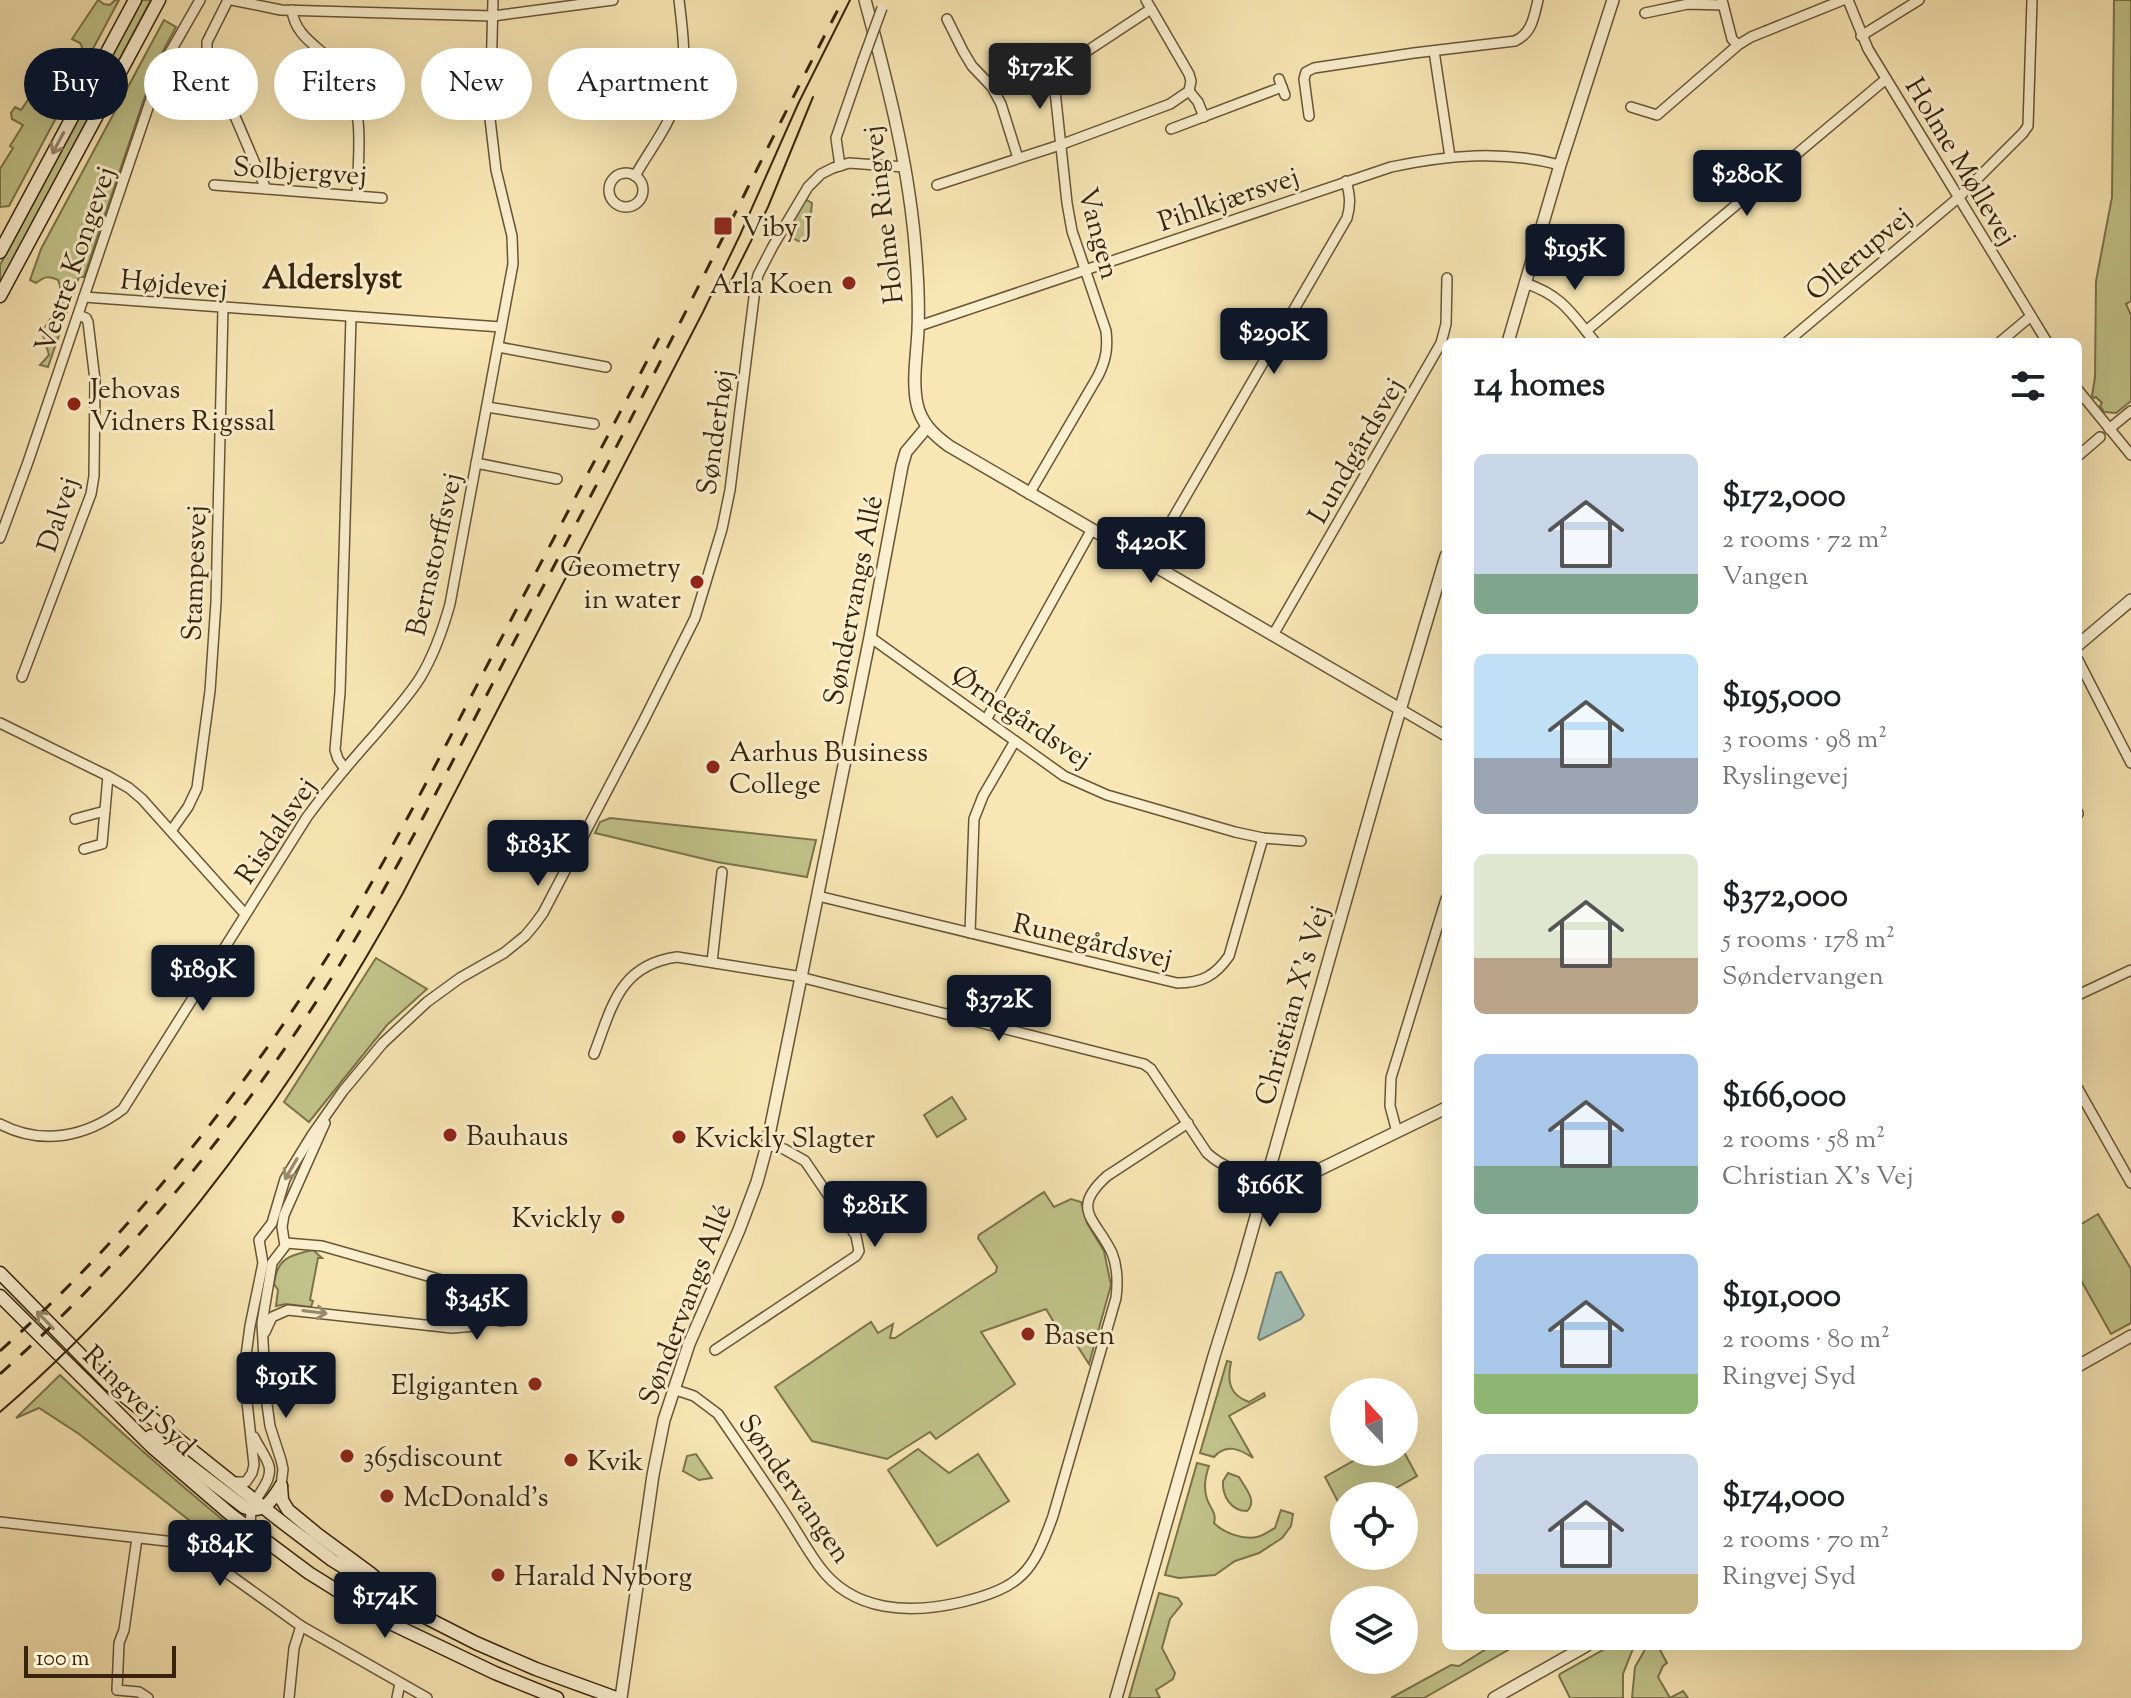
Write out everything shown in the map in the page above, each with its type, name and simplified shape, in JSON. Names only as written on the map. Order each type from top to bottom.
[{"type":"main road","points":[[0,252],[135,0]]},
{"type":"main road","points":[[0,296],[159,0]]},
{"type":"main road","name":"Ringvej Syd","points":[[0,1273],[109,1384],[231,1481],[256,1506],[332,1560],[415,1612],[521,1663],[618,1698]]},
{"type":"main road","name":"Ringvej Syd","points":[[0,1296],[152,1447],[252,1532],[309,1573],[386,1621],[495,1673],[557,1698]]},
{"type":"main road","points":[[95,1391],[238,1504],[269,1504],[281,1486]]},
{"type":"main road","points":[[281,1486],[282,1500],[288,1510],[415,1612]]},
{"type":"street","name":"Vestre Kongevej","points":[[0,538],[155,87],[168,56],[200,0]]},
{"type":"street","points":[[266,189],[207,51],[207,42],[230,0],[257,7],[292,10],[493,16],[613,0]]},
{"type":"street","name":"Bernstorffsvej","points":[[345,769],[420,678],[432,655],[450,604],[513,264],[512,236],[496,170],[490,119],[493,0]]},
{"type":"street","points":[[635,176],[677,100],[681,84],[684,49],[679,0]]},
{"type":"street","name":"Holme Ringvej","points":[[865,0],[890,93],[905,167],[916,254],[919,326],[916,395],[927,427]]},
{"type":"street","points":[[1309,116],[1304,79],[1306,72],[1314,68],[1515,41],[1524,37],[1531,26],[1538,0]]},
{"type":"street","points":[[1509,338],[1613,0]]},
{"type":"street","points":[[1631,107],[1657,115],[1751,37],[1846,0]]},
{"type":"street","name":"Holme Møllevej","points":[[1846,0],[1861,36],[1886,79],[2045,338]]},
{"type":"street","points":[[1861,36],[1919,0]]},
{"type":"street","name":"Ollerupvej","points":[[1792,338],[1958,198],[2028,126],[2032,0]]},
{"type":"street","points":[[1645,13],[1688,4],[1723,2],[1732,39],[1738,45]]},
{"type":"street","points":[[883,4],[836,138],[840,166],[849,163],[905,167]]},
{"type":"street","points":[[937,185],[1060,145],[1170,104],[1189,91],[1189,74],[1149,5]]},
{"type":"street","name":"Vangen","points":[[1029,494],[1105,361],[1108,347],[1106,331],[1069,217],[1055,91],[1062,70],[1069,63],[1149,5]]},
{"type":"street","points":[[292,10],[295,26],[337,67],[355,102],[359,124],[357,196]]},
{"type":"street","points":[[947,19],[972,66],[992,87],[1001,104],[1018,158]]},
{"type":"street","points":[[1434,51],[1450,157]]},
{"type":"street","points":[[1586,331],[1886,79]]},
{"type":"street","points":[[1171,129],[1282,87]]},
{"type":"street","points":[[1189,91],[1204,117]]},
{"type":"street","name":"Pihlkjærsvej","points":[[919,326],[1391,167],[1450,157],[1490,155],[1531,157],[1560,165]]},
{"type":"street","name":"Sønderhøj","points":[[329,1112],[398,1027],[441,991],[504,953],[525,936],[543,913],[695,618],[710,573],[730,490],[758,275],[808,187],[821,174],[840,166]]},
{"type":"street","points":[[1147,563],[1347,218],[1351,206],[1346,181]]},
{"type":"street","name":"Solbjergvej","points":[[214,185],[382,198]]},
{"type":"street","name":"Lundgårdsvej","points":[[1443,338],[1447,278]]},
{"type":"street","points":[[1525,283],[1553,294],[1592,338]]},
{"type":"street","name":"Højdevej","points":[[84,297],[501,327]]},
{"type":"street","name":"Stampesvej","points":[[171,831],[197,788],[210,691],[216,602],[223,309]]},
{"type":"street","name":"Dalvej","points":[[22,677],[86,509],[94,476],[95,380],[88,322],[78,315]]},
{"type":"street","points":[[2005,338],[2031,316]]},
{"type":"street","name":"Risdalsvej","points":[[0,1124],[31,1136],[51,1138],[92,1128],[123,1109],[307,817],[345,769],[335,750],[340,692],[351,317]]},
{"type":"street","name":"Lundgårdsvej","points":[[1273,635],[1442,340]]},
{"type":"street","points":[[498,347],[606,367]]},
{"type":"street","points":[[2082,395],[2131,455]]},
{"type":"street","points":[[487,407],[594,424]]},
{"type":"street","points":[[2109,429],[2131,411]]},
{"type":"street","points":[[927,427],[949,446],[1091,531],[1442,734]]},
{"type":"street","name":"Søndervangs Allé","points":[[618,1698],[664,1420],[689,1344],[757,1182],[767,1145],[902,466],[906,452],[927,427]]},
{"type":"street","points":[[2082,453],[2100,437]]},
{"type":"street","name":"Bernstorffsvej","points":[[476,463],[557,479]]},
{"type":"street","points":[[986,720],[1091,531]]},
{"type":"street","name":"Christian X's Vej","points":[[1116,1698],[1442,569]]},
{"type":"street","points":[[2082,642],[2131,600]]},
{"type":"street","name":"Ørnegårdsvej","points":[[870,637],[1064,776],[1085,787],[1235,832],[1301,841]]},
{"type":"street","points":[[2082,668],[2131,763]]},
{"type":"street","points":[[0,723],[108,776],[142,799],[245,914]]},
{"type":"street","points":[[970,933],[974,819],[983,796],[1015,741]]},
{"type":"street","points":[[84,849],[102,844],[108,776]]},
{"type":"street","points":[[75,819],[105,811]]},
{"type":"street","name":"Runegårdsvej","points":[[818,896],[1177,983],[1192,983],[1208,978],[1229,956],[1263,838]]},
{"type":"street","points":[[712,962],[722,872]]},
{"type":"street","points":[[1397,1132],[1390,1106],[1391,1078],[1442,912]]},
{"type":"street","points":[[594,1054],[617,993],[628,979],[637,971],[677,957],[801,978],[1133,1060],[1151,1069],[1207,1153],[1218,1163],[1234,1170],[1289,1179],[1304,1177],[1442,1110]]},
{"type":"street","points":[[2082,993],[2131,970]]},
{"type":"street","points":[[2082,1096],[2131,1183]]},
{"type":"street","points":[[231,1481],[245,1482],[253,1471],[245,1363],[263,1263],[259,1240],[272,1223],[285,1179],[329,1112]]},
{"type":"street","points":[[281,1486],[283,1469],[270,1426],[263,1348],[264,1302],[272,1263],[283,1251],[284,1215],[329,1112]]},
{"type":"street","name":"Søndervangen","points":[[673,1389],[694,1396],[718,1414],[819,1567],[846,1593],[877,1606],[901,1609],[960,1602],[1005,1587],[1032,1566],[1041,1549],[1116,1298],[1119,1280],[1116,1265],[1091,1222],[1089,1197],[1107,1176],[1188,1123]]},
{"type":"street","points":[[715,1350],[856,1256],[859,1251],[856,1236],[805,1161],[784,1149],[767,1145]]},
{"type":"street","points":[[265,1232],[275,1230],[284,1239],[322,1246],[470,1288],[493,1303]]},
{"type":"street","points":[[262,1251],[268,1256],[276,1256]]},
{"type":"street","points":[[498,1299],[511,1302],[514,1312],[511,1318],[506,1321],[493,1317],[493,1303],[498,1299]]},
{"type":"street","points":[[263,1348],[269,1321],[276,1314],[288,1310],[452,1328],[475,1326],[493,1317]]},
{"type":"street","points":[[2082,1364],[2131,1336]]},
{"type":"street","points":[[250,1431],[270,1470],[249,1517],[252,1532]]},
{"type":"street","points":[[0,1522],[188,1545],[301,1626],[427,1698]]},
{"type":"street","points":[[137,1538],[124,1630],[119,1643],[117,1690],[139,1692],[148,1698]]},
{"type":"street","points":[[289,1698],[294,1648],[301,1626]]},
{"type":"street","points":[[1494,1698],[1579,1650]]},
{"type":"street","points":[[397,1698],[400,1683]]},
{"type":"green space","points":[[98,0],[110,5],[119,0],[93,48],[82,48],[80,43],[72,39]]},
{"type":"green space","points":[[142,0],[151,0],[125,48],[116,48]]},
{"type":"green space","points":[[2114,0],[2131,0],[2131,301],[2126,304],[2131,315],[2131,401],[2116,413],[2104,412],[2100,406],[2102,403],[2092,396],[2096,281],[2112,197]]},
{"type":"green space","points":[[164,20],[176,27],[165,48],[149,48]]},
{"type":"green space","points":[[144,57],[144,99],[84,277],[79,277],[48,367],[40,365],[49,355],[42,332],[61,294],[55,278],[47,277],[36,283],[30,280],[41,249],[110,120],[128,120],[128,87]]},
{"type":"green space","points":[[24,106],[24,120],[55,120],[9,206],[0,207],[0,169],[23,125],[12,119],[11,113],[15,107],[21,110]]},
{"type":"green space","points":[[78,120],[87,120],[0,284],[0,265]]},
{"type":"green space","points":[[805,199],[812,203],[808,242],[798,241],[785,233]]},
{"type":"green space","points":[[610,818],[816,840],[807,877],[717,862],[595,833],[600,822]]},
{"type":"green space","points":[[376,958],[427,989],[387,1025],[309,1122],[284,1102]]},
{"type":"green space","points":[[952,1097],[966,1119],[937,1137],[924,1115]]},
{"type":"green space","points":[[1044,1192],[1054,1207],[1071,1199],[1081,1202],[1087,1223],[1104,1251],[1111,1285],[1089,1364],[1069,1333],[1062,1336],[1046,1309],[981,1332],[1015,1384],[936,1439],[930,1432],[887,1459],[812,1441],[775,1387],[871,1322],[878,1333],[893,1324],[890,1338],[895,1338],[996,1272],[997,1267],[979,1235]]},
{"type":"green space","points":[[2098,1214],[2131,1269],[2131,1323],[2111,1334],[2082,1282],[2082,1224]]},
{"type":"green space","points":[[313,1250],[322,1258],[318,1258],[311,1307],[276,1306],[278,1290],[274,1284],[278,1268],[291,1256]]},
{"type":"green space","points":[[1227,1361],[1231,1362],[1230,1381],[1237,1395],[1249,1402],[1264,1393],[1265,1396],[1229,1416],[1253,1458],[1233,1449],[1223,1450],[1214,1457],[1200,1453]]},
{"type":"green space","points":[[60,1375],[153,1460],[250,1542],[207,1525],[194,1524],[79,1434],[39,1408],[16,1418]]},
{"type":"green space","points":[[918,1449],[949,1473],[978,1454],[1009,1501],[937,1546],[888,1470]]},
{"type":"green space","points":[[696,1454],[712,1478],[699,1480],[683,1471],[687,1456]]},
{"type":"green space","points":[[1197,1463],[1209,1466],[1205,1490],[1214,1513],[1214,1523],[1218,1527],[1240,1537],[1252,1538],[1275,1528],[1281,1510],[1293,1514],[1291,1526],[1282,1538],[1259,1553],[1235,1561],[1215,1575],[1179,1578],[1165,1575]]},
{"type":"green space","points":[[1344,1466],[1412,1466],[1417,1476],[1406,1482],[1330,1482],[1330,1486],[1325,1477]]},
{"type":"green space","points":[[1228,1473],[1239,1477],[1249,1494],[1251,1503],[1247,1511],[1236,1508],[1226,1497],[1223,1481]]},
{"type":"green space","points":[[206,1532],[247,1548],[259,1549],[269,1557],[266,1565],[236,1554]]},
{"type":"green space","points":[[1159,1593],[1178,1598],[1182,1604],[1170,1619],[1162,1648],[1175,1673],[1173,1679],[1156,1690],[1160,1698],[1129,1698]]},
{"type":"green space","points":[[1485,1650],[1508,1650],[1424,1698],[1391,1698],[1451,1665],[1459,1666]]},
{"type":"green space","points":[[1603,1650],[1632,1650],[1623,1674],[1623,1698],[1570,1698],[1560,1674]]},
{"type":"green space","points":[[1645,1650],[1660,1650],[1667,1663],[1658,1677],[1670,1698],[1632,1698],[1635,1667]]},
{"type":"green space","points":[[1683,1691],[1688,1698],[1670,1698]]},
{"type":"water","points":[[1281,1272],[1304,1315],[1260,1340],[1258,1338],[1276,1273]]},
{"type":"tram line","points":[[0,1412],[61,1357],[173,1235],[273,1103],[362,964],[403,893],[703,312],[798,104],[850,0]]},
{"type":"tram line","points":[[728,287],[768,207],[813,97]]},
{"type":"railway","points":[[0,1374],[92,1285],[178,1190],[257,1088],[329,982],[449,769],[843,0]]},
{"type":"railway","points":[[0,1351],[89,1265],[171,1173],[248,1075],[317,973],[408,817],[659,338]]},
{"type":"place","name":"Viby J","points":[[723,226]]},
{"type":"place","name":"Arla Koen","points":[[849,283]]},
{"type":"place","name":"Jehovas Vidners Rigssal","points":[[74,404]]},
{"type":"place","name":"Geometry in water","points":[[697,582]]},
{"type":"place","name":"Aarhus Business College","points":[[713,767]]},
{"type":"place","name":"Bauhaus","points":[[450,1135]]},
{"type":"place","name":"Kvickly Slagter","points":[[679,1137]]},
{"type":"place","name":"Kvickly","points":[[618,1217]]},
{"type":"place","name":"Basen","points":[[1028,1334]]},
{"type":"place","name":"Elgiganten","points":[[535,1384]]},
{"type":"place","name":"365discount","points":[[347,1456]]},
{"type":"place","name":"Kvik","points":[[571,1460]]},
{"type":"place","name":"McDonald's","points":[[387,1496]]},
{"type":"place","name":"Harald Nyborg","points":[[498,1575]]},
{"type":"district","name":"Alderslyst","points":[[332,277]]}]
